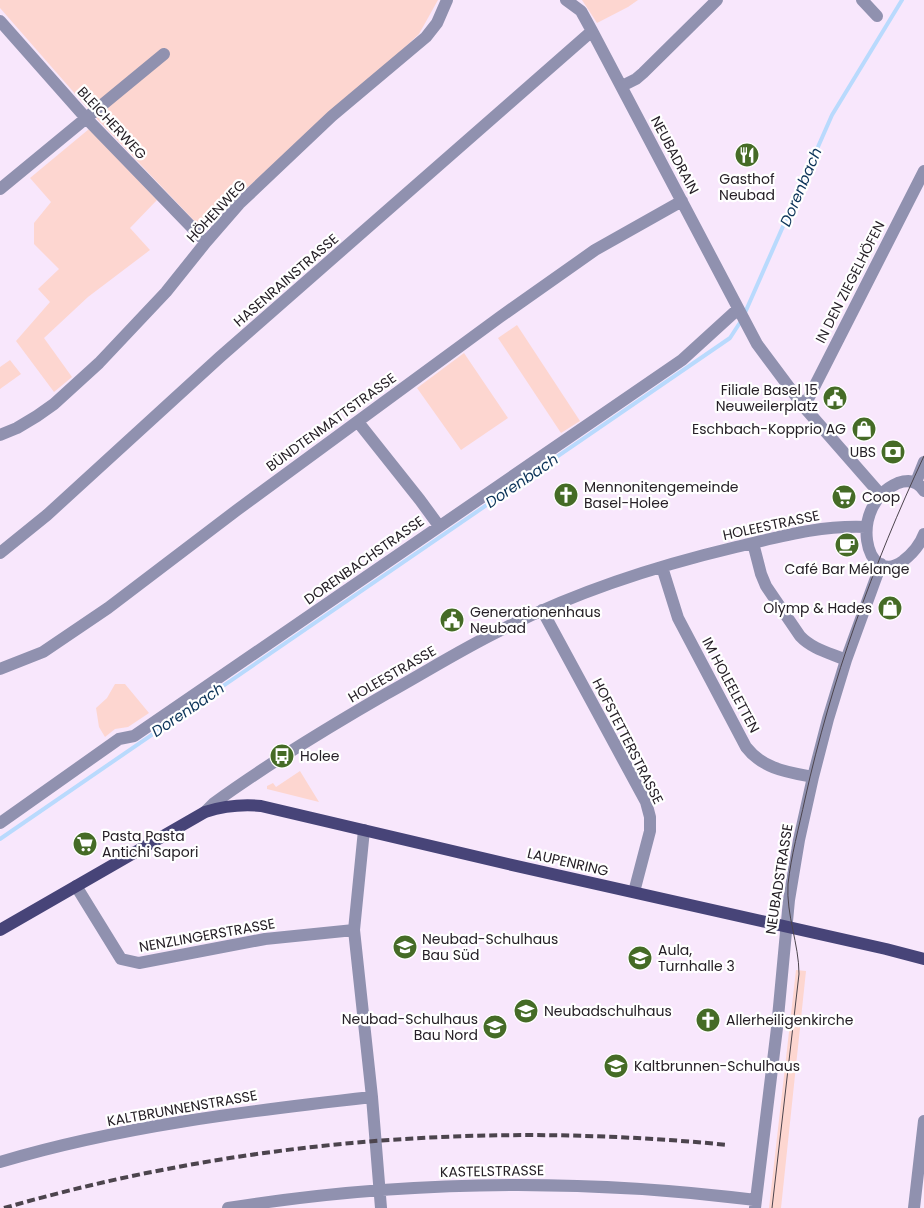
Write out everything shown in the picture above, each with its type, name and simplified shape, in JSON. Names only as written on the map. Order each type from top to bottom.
[{"type":"main road","name":"LAUPENRING","points":[[205,812],[232,805],[261,806],[924,959]]},
{"type":"main road","name":"HOLEESTRASSE","points":[[0,930],[205,812]]},
{"type":"street","name":"HÖHENWEG","points":[[0,435],[17,428],[54,404],[99,363],[166,292],[239,204],[332,116],[426,37],[437,24],[447,0]]},
{"type":"street","name":"NEUBADRAIN","points":[[566,0],[581,11],[748,329],[804,408]]},
{"type":"street","points":[[622,86],[643,73],[717,0]]},
{"type":"street","points":[[862,0],[877,16]]},
{"type":"street","name":"BLEICHERWEG","points":[[0,21],[85,117],[206,242]]},
{"type":"street","name":"HASENRAINSTRASSE","points":[[0,553],[47,515],[220,357],[592,31]]},
{"type":"street","points":[[0,189],[85,117],[164,54]]},
{"type":"street","name":"IN DEN ZIEGELHÖFEN","points":[[804,408],[924,171]]},
{"type":"street","name":"BÜNDTENMATTSTRASSE","points":[[0,669],[43,652],[108,608],[237,510],[594,250],[682,201]]},
{"type":"street","name":"DORENBACHSTRASSE","points":[[0,823],[119,739],[134,736],[682,360],[738,309]]},
{"type":"street","points":[[804,408],[881,495]]},
{"type":"street","points":[[358,422],[439,526]]},
{"type":"street","points":[[924,462],[920,487],[906,481],[900,482],[881,495],[872,507],[866,527],[870,551],[876,561],[889,566],[900,563],[921,550],[924,534]]},
{"type":"street","name":"HOLEESTRASSE","points":[[205,812],[221,798],[290,752],[439,664],[500,630],[542,610],[662,567],[784,535],[823,528],[866,527]]},
{"type":"street","points":[[753,543],[766,586],[800,636],[814,647],[846,660]]},
{"type":"street","name":"NEUBADSTRASSE","points":[[755,1204],[777,1028],[786,927],[799,840],[813,777],[846,660],[881,564]]},
{"type":"street","name":"IM HOLEELETTEN","points":[[662,567],[678,618],[746,747],[759,761],[769,767],[813,777]]},
{"type":"street","name":"HOFSTETTERSTRASSE","points":[[542,610],[646,802],[650,817],[650,831],[634,892]]},
{"type":"street","points":[[364,830],[354,930],[372,1098],[381,1208]]},
{"type":"street","name":"NENZLINGERSTRASSE","points":[[76,886],[121,959],[126,961],[139,963],[265,939],[354,930]]},
{"type":"street","name":"KALTBRUNNENSTRASSE","points":[[0,1162],[111,1135],[176,1122],[251,1110],[372,1098]]},
{"type":"street","points":[[914,1208],[924,1121]]},
{"type":"street","name":"KASTELSTRASSE","points":[[228,1208],[380,1190],[474,1185],[564,1185],[679,1191],[755,1204]]},
{"type":"shaded area","points":[[0,0],[438,0],[419,34],[308,139],[229,202],[204,231],[98,120],[0,8]]},
{"type":"shaded area","points":[[582,0],[638,0],[597,23]]},
{"type":"shaded area","points":[[89,129],[157,200],[130,228],[150,250],[88,297],[44,338],[72,377],[54,392],[16,341],[50,302],[38,289],[59,269],[34,244],[34,223],[51,202],[30,178]]},
{"type":"shaded area","points":[[517,325],[580,421],[561,433],[498,338]]},
{"type":"shaded area","points":[[464,353],[508,418],[461,450],[417,388]]},
{"type":"shaded area","points":[[10,360],[21,374],[0,389],[0,367]]},
{"type":"shaded area","points":[[115,684],[125,684],[149,713],[128,727],[115,729],[105,737],[99,727],[96,708],[107,698]]},
{"type":"shaded area","points":[[300,771],[319,802],[267,789],[267,786],[273,783],[276,787]]},
{"type":"shaded area","points":[[796,970],[806,971],[781,1208],[769,1208]]},
{"type":"waterway","name":"Dorenbach","points":[[744,315],[832,115],[902,0]]},
{"type":"waterway","name":"Dorenbach","points":[[0,839],[730,338],[741,321]]},
{"type":"tram line","points":[[772,1208],[799,974],[788,896],[793,852],[815,755],[855,624],[905,497],[924,456]]},
{"type":"railway","points":[[4,1208],[93,1185],[182,1166],[272,1152],[363,1142],[454,1136],[545,1135],[637,1138],[728,1145]]},
{"type":"place","name":"Gasthof Neubad","points":[[747,155]]},
{"type":"place","name":"Filiale Basel 15 Neuweilerplatz","points":[[835,398]]},
{"type":"place","name":"Eschbach-Kopprio AG","points":[[864,429]]},
{"type":"place","name":"UBS","points":[[893,452]]},
{"type":"place","name":"Mennonitengemeinde Basel-Holee","points":[[566,495]]},
{"type":"place","name":"Coop","points":[[844,497]]},
{"type":"place","name":"Café Bar Mélange","points":[[847,545]]},
{"type":"place","name":"Olymp & Hades","points":[[890,608]]},
{"type":"place","name":"Generationenhaus Neubad","points":[[452,620]]},
{"type":"place","name":"Holee","points":[[282,756]]},
{"type":"place","name":"Pasta Pasta Antichi Sapori","points":[[85,844]]},
{"type":"place","name":"Neubad-Schulhaus Bau Süd","points":[[405,947]]},
{"type":"place","name":"Aula, Turnhalle 3","points":[[640,958]]},
{"type":"place","name":"Neubadschulhaus","points":[[526,1011]]},
{"type":"place","name":"Allerheiligenkirche","points":[[708,1020]]},
{"type":"place","name":"Neubad-Schulhaus Bau Nord","points":[[495,1027]]},
{"type":"place","name":"Kaltbrunnen-Schulhaus","points":[[616,1066]]}]
